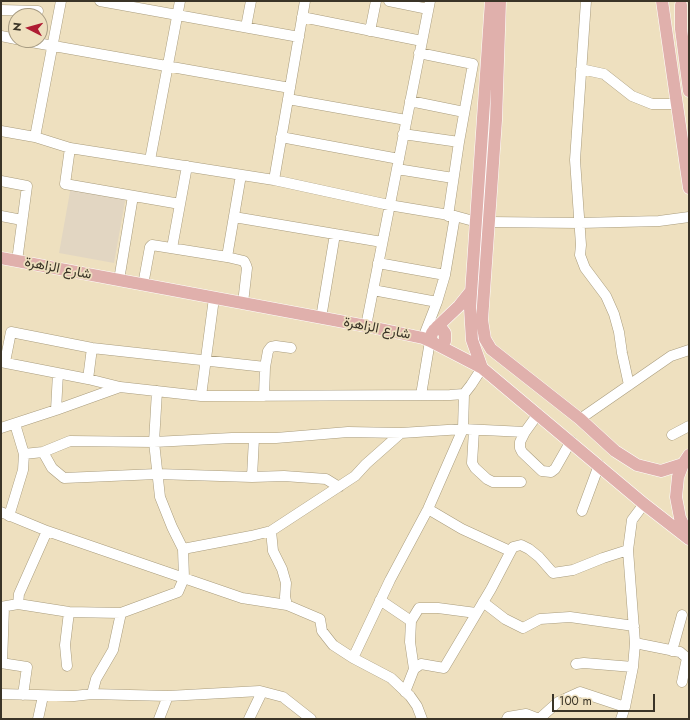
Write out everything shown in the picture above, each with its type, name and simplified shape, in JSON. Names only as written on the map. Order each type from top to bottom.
[{"type":"main road","points":[[491,1],[483,222],[482,320],[483,333],[487,344],[497,354],[580,419],[615,451],[637,465],[661,471],[686,460]]},
{"type":"main road","points":[[482,368],[472,340],[470,317],[472,291],[483,222],[496,120],[500,1]]},
{"type":"main road","points":[[689,91],[680,29],[685,5],[663,1],[689,188]]},
{"type":"main road","name":"شارع الزاهرة","points":[[1,258],[432,338],[482,368],[644,504],[689,537]]},
{"type":"main road","points":[[432,338],[438,326],[472,291]]},
{"type":"main road","points":[[686,460],[678,477],[676,490],[680,518],[689,537]]},
{"type":"street","points":[[1,11],[3,1]]},
{"type":"street","points":[[35,137],[61,1]]},
{"type":"street","points":[[102,1],[299,37]]},
{"type":"street","points":[[150,160],[180,1]]},
{"type":"street","points":[[246,27],[251,1]]},
{"type":"street","points":[[274,180],[305,1]]},
{"type":"street","points":[[370,31],[376,1]]},
{"type":"street","points":[[366,326],[429,5],[389,1]]},
{"type":"street","points":[[586,1],[576,160],[580,223],[580,255],[584,268],[606,296],[614,314],[629,385]]},
{"type":"street","points":[[302,18],[422,41]]},
{"type":"street","points":[[48,45],[290,88]]},
{"type":"street","points":[[420,53],[473,64],[453,178],[452,216],[444,275],[437,302],[421,395]]},
{"type":"street","points":[[581,69],[604,74],[632,96],[652,104],[677,104]]},
{"type":"street","points":[[288,99],[406,120]]},
{"type":"street","points":[[410,101],[464,112]]},
{"type":"street","points":[[1,132],[35,137],[70,148],[274,180],[389,205],[483,222],[580,223],[659,221],[689,217]]},
{"type":"street","points":[[404,134],[459,142]]},
{"type":"street","points":[[281,136],[453,178]]},
{"type":"street","points":[[70,148],[65,184],[180,204]]},
{"type":"street","points":[[172,248],[187,166]]},
{"type":"street","points":[[228,257],[241,175]]},
{"type":"street","points":[[1,181],[27,186],[17,261]]},
{"type":"street","points":[[119,280],[133,196]]},
{"type":"street","points":[[1,216],[22,220]]},
{"type":"street","points":[[234,218],[382,242]]},
{"type":"street","points":[[321,318],[335,234]]},
{"type":"street","points":[[143,285],[150,247],[152,245],[228,257],[244,261],[246,265],[243,303]]},
{"type":"street","points":[[378,263],[444,275]]},
{"type":"street","points":[[373,290],[437,302]]},
{"type":"street","points":[[201,396],[214,298]]},
{"type":"street","points":[[265,367],[92,348],[11,332],[3,362],[120,387],[201,396],[464,394],[472,385],[482,368]]},
{"type":"street","points":[[264,396],[265,367],[268,351],[271,347],[276,346],[290,348]]},
{"type":"street","points":[[88,379],[92,348]]},
{"type":"street","points":[[580,419],[671,356],[689,350]]},
{"type":"street","points":[[56,410],[58,373]]},
{"type":"street","points":[[1,428],[120,387]]},
{"type":"street","points":[[23,695],[27,667],[2,663],[3,607],[18,604],[69,612],[121,613],[178,592],[184,578],[183,549],[160,497],[154,442],[157,391]]},
{"type":"street","points":[[464,394],[472,463],[475,468],[487,479],[493,482],[521,482]]},
{"type":"street","points":[[538,414],[525,432],[520,442],[522,452],[542,471],[551,472],[555,469],[570,441]]},
{"type":"street","points":[[15,424],[24,454],[22,470],[5,514],[47,531],[242,598],[287,605],[320,619],[322,631],[333,645],[353,658],[391,678],[406,692],[417,706],[422,719]]},
{"type":"street","points":[[672,434],[689,426]]},
{"type":"street","points":[[353,658],[390,580],[468,430]]},
{"type":"street","points":[[24,454],[43,452],[70,441],[154,442],[276,438],[348,432],[401,433],[468,430],[525,432]]},
{"type":"street","points":[[183,549],[271,531],[355,476],[366,464],[401,433]]},
{"type":"street","points":[[252,477],[254,438]]},
{"type":"street","points":[[43,452],[52,468],[64,478],[157,474],[252,477],[284,476],[326,479],[339,487]]},
{"type":"street","points":[[582,511],[599,465]]},
{"type":"street","points":[[621,719],[633,667],[635,643],[628,550],[632,520],[644,504]]},
{"type":"street","points":[[428,509],[462,529],[510,551]]},
{"type":"street","points":[[18,604],[20,594],[47,531]]},
{"type":"street","points":[[271,531],[273,551],[282,569],[286,583],[285,597],[287,605]]},
{"type":"street","points":[[414,669],[420,664],[444,668],[513,547],[521,545],[529,549],[553,572],[573,570],[628,550]]},
{"type":"street","points":[[380,600],[411,621]]},
{"type":"street","points":[[483,602],[505,618],[523,628],[540,619],[570,617],[634,626]]},
{"type":"street","points":[[406,692],[414,669],[410,642],[411,621],[419,608],[438,608],[476,613]]},
{"type":"street","points":[[67,666],[65,645],[69,612]]},
{"type":"street","points":[[92,694],[96,679],[113,650],[121,613]]},
{"type":"street","points":[[672,651],[682,615]]},
{"type":"street","points":[[635,643],[680,652],[687,658],[682,682]]},
{"type":"street","points":[[576,664],[584,663],[633,667]]},
{"type":"street","points":[[1,694],[43,696],[74,696],[92,694],[168,696],[262,692],[283,697],[311,719]]},
{"type":"street","points":[[249,719],[262,692]]},
{"type":"street","points":[[507,719],[508,717],[526,714],[539,719],[558,702],[580,692],[625,707]]},
{"type":"street","points":[[38,719],[43,696]]},
{"type":"street","points":[[159,719],[168,696]]},
{"type":"shaded area","points":[[71,186],[126,196],[114,263],[59,253]]}]
